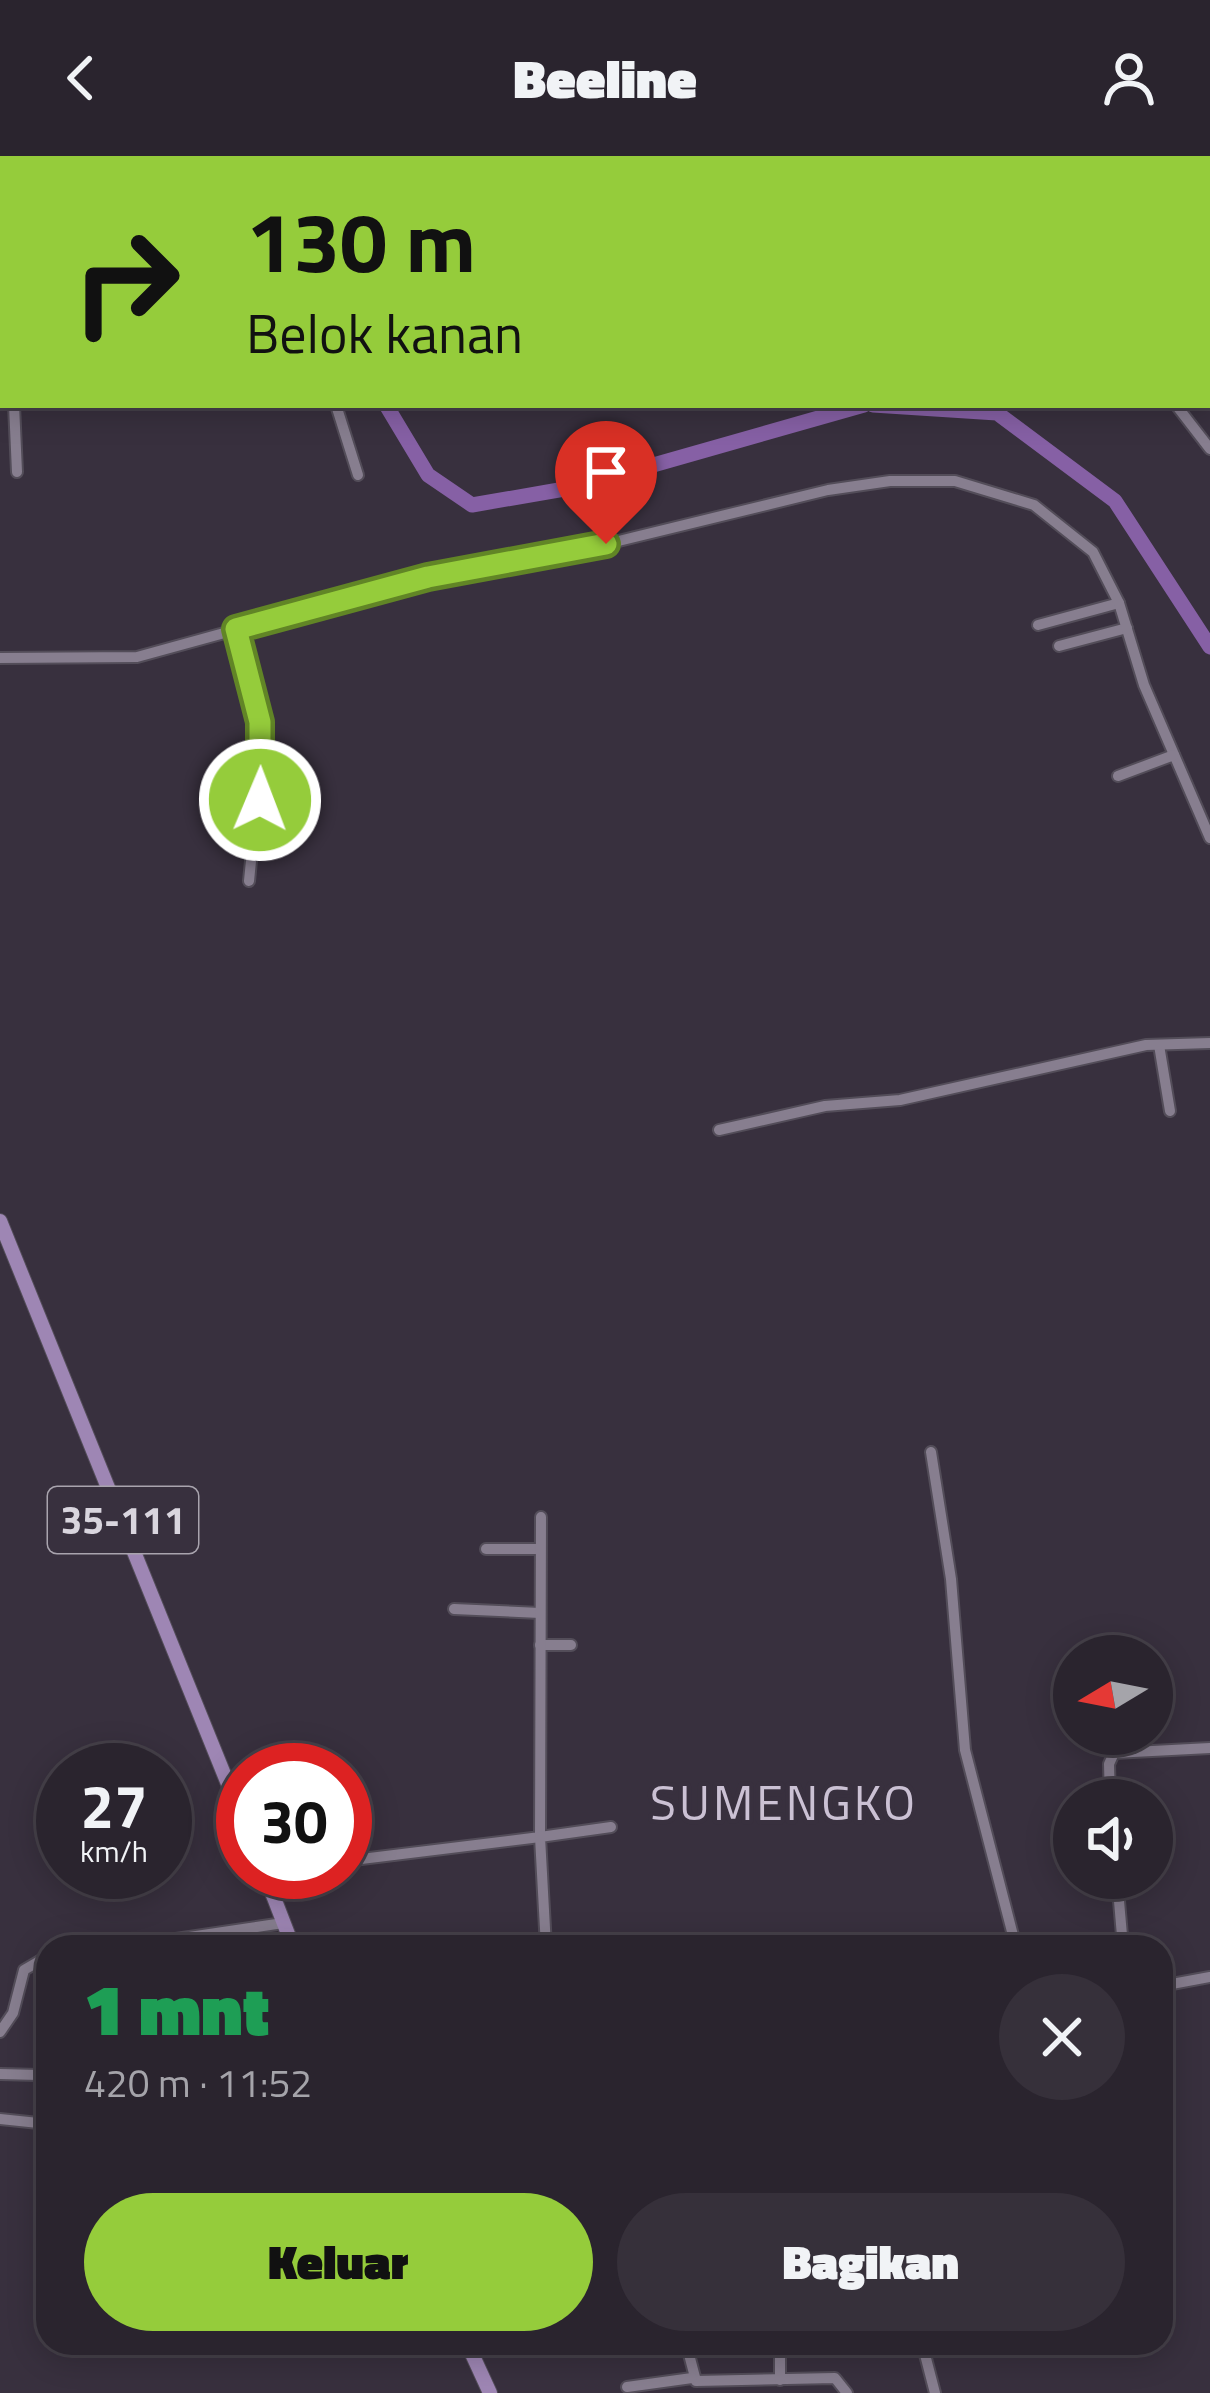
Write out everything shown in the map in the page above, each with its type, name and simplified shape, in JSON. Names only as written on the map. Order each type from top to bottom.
[{"type":"main road","name":"35-111","points":[[0,1221],[216,1753]]},
{"type":"main road","points":[[275,1899],[288,1935]]},
{"type":"main road","points":[[472,2355],[490,2393]]},
{"type":"street","points":[[7,408],[17,472]]},
{"type":"street","points":[[337,408],[358,475]]},
{"type":"street","points":[[1178,408],[1210,449]]},
{"type":"street","points":[[0,658],[117,660],[428,577],[561,555],[829,490],[902,480],[956,481],[1034,505],[1087,544],[1119,604],[1210,838]]},
{"type":"street","points":[[1037,625],[1119,604]]},
{"type":"street","points":[[1059,646],[1127,628]]},
{"type":"street","points":[[236,629],[262,751],[249,881]]},
{"type":"street","points":[[1118,776],[1174,755]]},
{"type":"street","points":[[719,1130],[826,1106],[900,1100],[1159,1045],[1210,1043]]},
{"type":"street","points":[[1159,1045],[1171,1111]]},
{"type":"street","points":[[931,1453],[951,1579],[965,1750],[1013,1935]]},
{"type":"street","points":[[541,1517],[540,1837],[545,1935]]},
{"type":"street","points":[[486,1549],[539,1549]]},
{"type":"street","points":[[454,1609],[540,1613]]},
{"type":"street","points":[[540,1645],[571,1646]]},
{"type":"street","points":[[1110,1779],[1111,1755],[1210,1748]]},
{"type":"street","points":[[372,1858],[611,1826]]},
{"type":"street","points":[[1119,1899],[1122,1935]]},
{"type":"street","points":[[204,1935],[283,1923]]},
{"type":"street","points":[[0,2032],[13,2013],[24,1970],[36,1963]]},
{"type":"street","points":[[1173,1984],[1210,1978]]},
{"type":"street","points":[[0,2074],[36,2074]]},
{"type":"street","points":[[0,2119],[36,2124]]},
{"type":"street","points":[[688,2355],[692,2378]]},
{"type":"street","points":[[780,2355],[780,2380]]},
{"type":"street","points":[[924,2355],[931,2392]]},
{"type":"street","points":[[627,2387],[692,2378],[835,2378],[848,2393]]},
{"type":"waterway","points":[[388,408],[428,475],[472,505],[576,487],[853,408]]},
{"type":"waterway","points":[[920,408],[997,413],[1115,501],[1210,647]]},
{"type":"district","name":"SUMENGKO","points":[[784,1803]]},
{"type":"route","points":[[260,800],[260,722],[236,629],[428,577],[606,544]]}]
